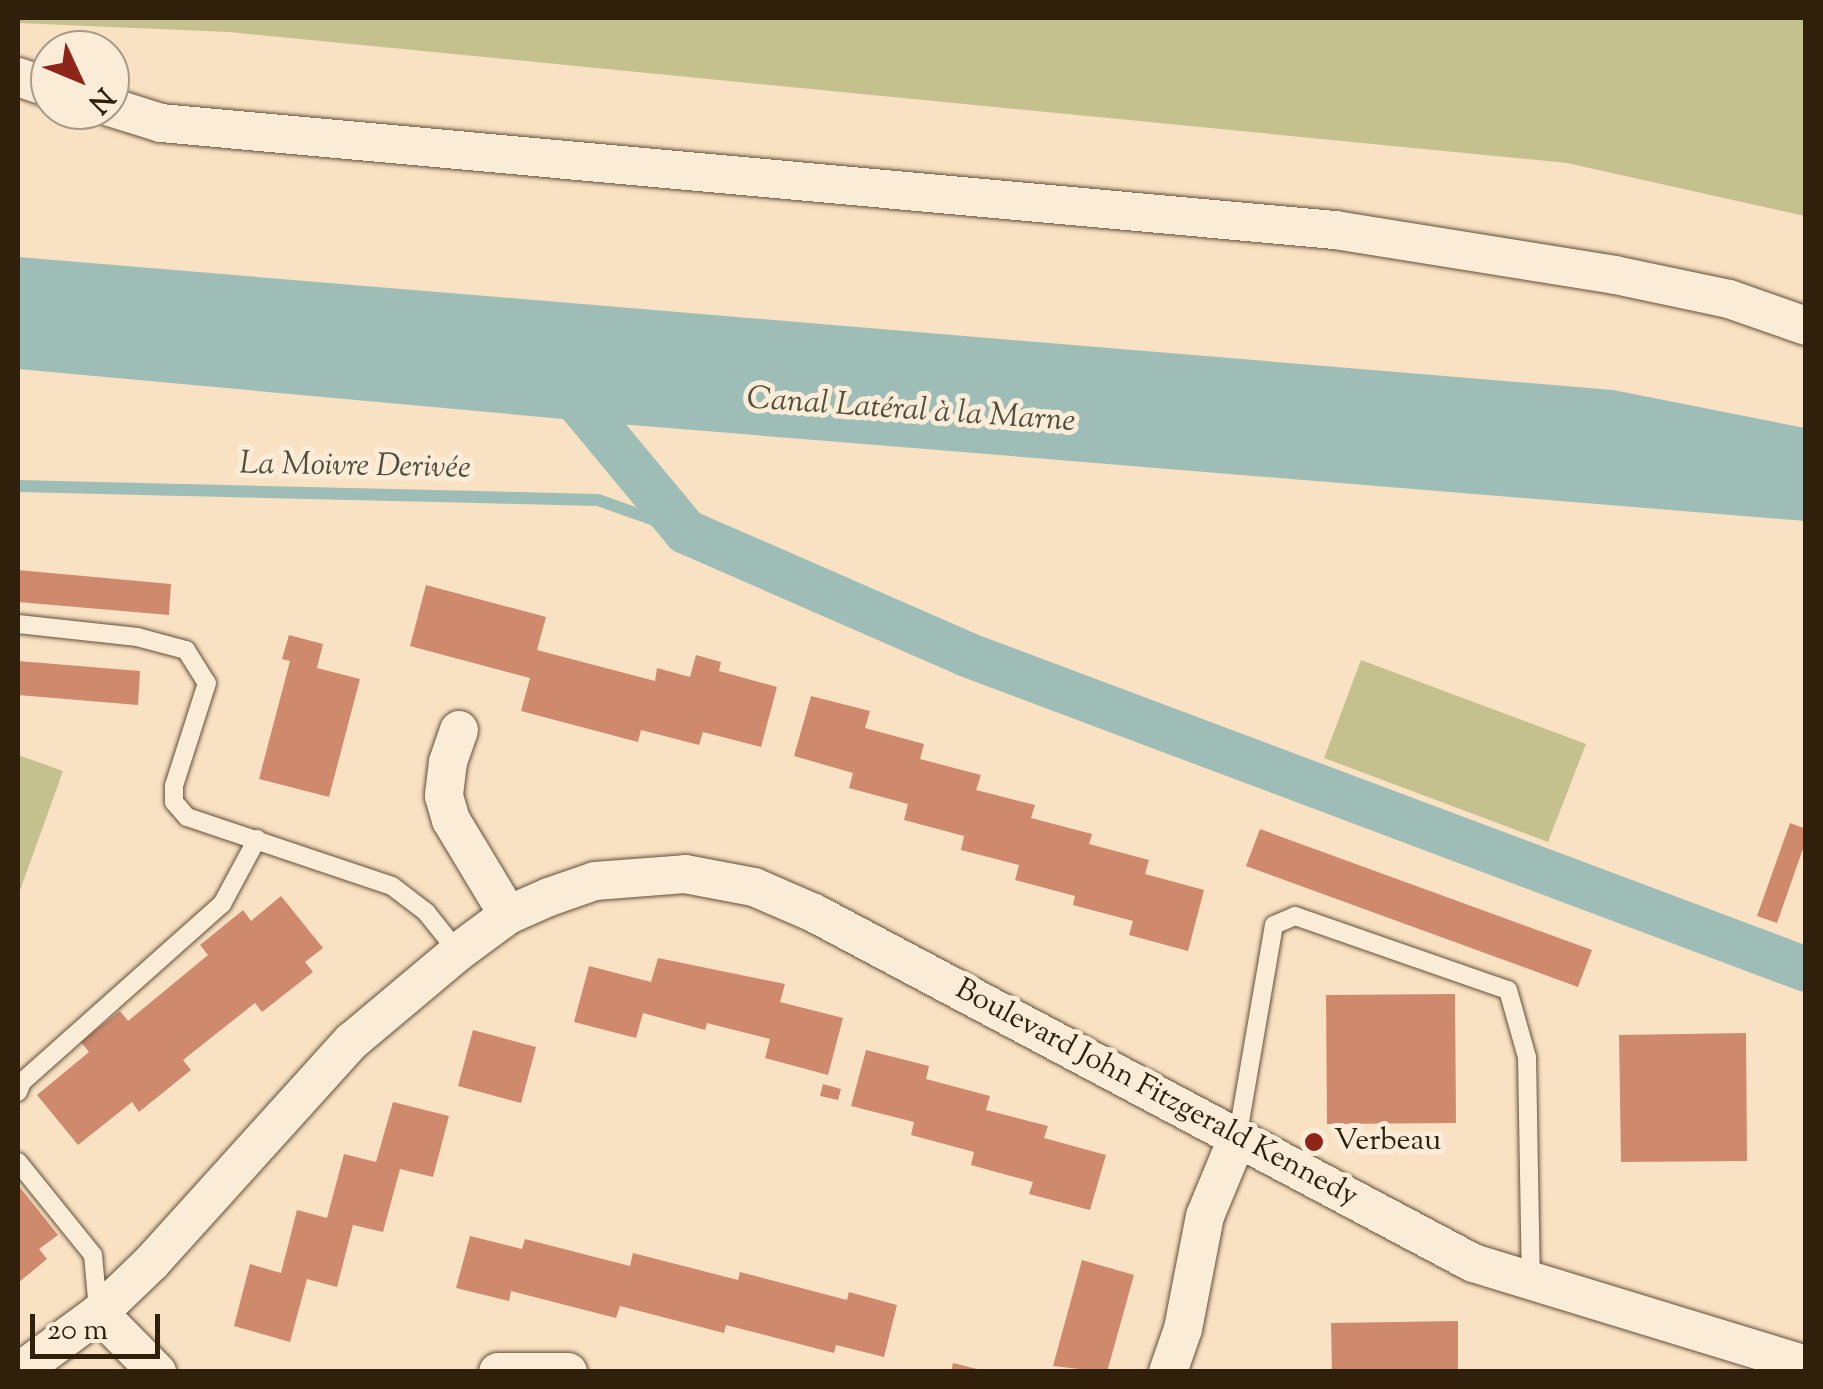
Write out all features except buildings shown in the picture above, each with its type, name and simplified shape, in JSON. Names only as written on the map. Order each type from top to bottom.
[{"type":"street","points":[[130,112],[181,125],[1335,230],[1614,275],[1729,300],[1806,326]]},
{"type":"street","points":[[459,730],[448,762],[444,796],[451,820],[508,915]]},
{"type":"street","name":"Boulevard John Fitzgerald Kennedy","points":[[19,1372],[99,1313],[152,1262],[352,1041],[458,952],[508,915],[595,881],[684,874],[754,888],[918,966],[1236,1140],[1473,1263],[1806,1364]]},
{"type":"street","points":[[1168,1372],[1182,1329],[1205,1216],[1236,1140]]},
{"type":"street","points":[[99,1313],[156,1372]]},
{"type":"street","points":[[498,1372],[568,1372]]},
{"type":"lane","points":[[18,624],[137,637],[186,650],[207,683],[174,786],[174,802],[187,817],[392,886],[426,912],[458,952]]},
{"type":"lane","points":[[18,1092],[22,1082],[222,904],[258,840]]},
{"type":"lane","points":[[1236,1140],[1274,925],[1295,916],[1508,990],[1527,1057],[1531,1282]]},
{"type":"lane","points":[[18,1162],[92,1255],[99,1313]]},
{"type":"shaded area","points":[[18,18],[1805,18],[1805,216],[1567,163],[229,32],[18,23]]},
{"type":"shaded area","points":[[1361,660],[1586,744],[1548,842],[1324,758]]},
{"type":"shaded area","points":[[18,755],[63,771],[18,896]]},
{"type":"water","name":"Canal Latéral à la Marne","points":[[18,257],[1613,390],[1805,428],[1805,521],[607,423],[18,369]]},
{"type":"waterway","points":[[564,385],[685,531],[966,654],[1806,969]]},
{"type":"waterway","name":"La Moivre Derivée","points":[[18,486],[598,500],[685,531]]},
{"type":"place","name":"Verbeau","points":[[1314,1142]]}]
